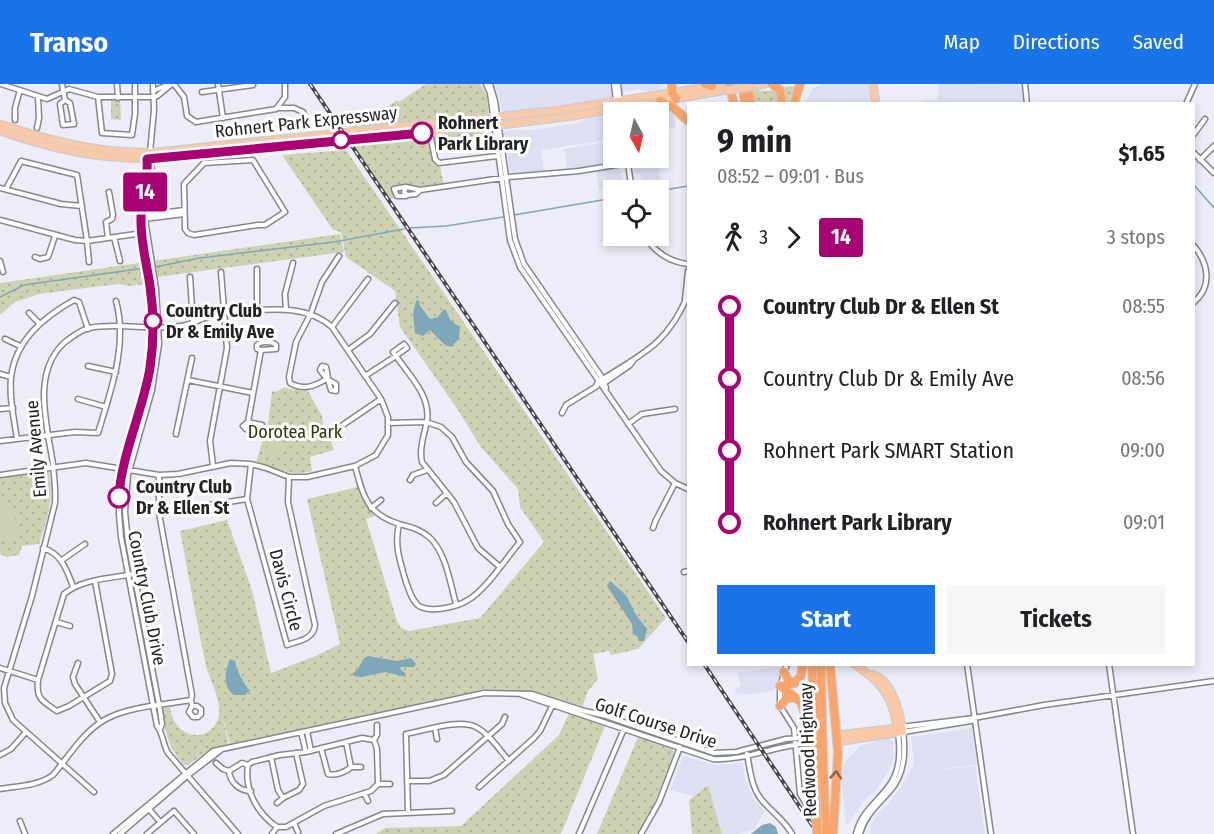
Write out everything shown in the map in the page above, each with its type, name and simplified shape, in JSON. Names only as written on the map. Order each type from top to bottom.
[{"type":"highway","points":[[734,84],[735,102]]},
{"type":"highway","points":[[742,84],[745,102]]},
{"type":"highway","points":[[747,84],[752,102]]},
{"type":"highway","points":[[772,84],[780,90],[782,102]]},
{"type":"highway","points":[[795,102],[800,84]]},
{"type":"highway","points":[[719,86],[733,102]]},
{"type":"highway","points":[[660,101],[674,108],[687,120]]},
{"type":"highway","points":[[780,686],[795,683],[801,676],[803,666]]},
{"type":"highway","name":"Redwood Highway","points":[[812,666],[817,758],[825,816],[825,834]]},
{"type":"highway","name":"Redwood Highway","points":[[815,720],[821,666]]},
{"type":"highway","points":[[830,666],[837,738],[833,830]]},
{"type":"highway","points":[[786,668],[788,680],[795,683]]},
{"type":"highway","points":[[780,686],[796,698],[815,720],[817,758]]},
{"type":"highway","points":[[780,706],[787,698],[796,698]]},
{"type":"highway","name":"Redwood Highway","points":[[817,758],[815,778],[817,834]]},
{"type":"main road","name":"Rohnert Park Expressway","points":[[0,124],[69,144],[150,156],[560,110],[673,91],[765,84]]},
{"type":"main road","points":[[873,84],[876,102]]},
{"type":"main road","name":"Rohnert Park Expressway","points":[[656,102],[673,91],[719,86]]},
{"type":"main road","name":"Rohnert Park Expressway","points":[[0,131],[67,151],[116,158],[430,132],[603,112]]},
{"type":"main road","points":[[866,670],[890,699],[900,730]]},
{"type":"main road","name":"Golf Course Drive","points":[[837,738],[900,730]]},
{"type":"street","points":[[1,84],[12,85],[38,97],[53,98],[69,90],[98,98],[153,97],[172,84]]},
{"type":"street","points":[[62,84],[65,100],[70,103],[74,124],[63,125],[60,104],[65,100]]},
{"type":"street","points":[[117,84],[118,98]]},
{"type":"street","points":[[98,98],[102,133],[132,135],[135,84]]},
{"type":"street","name":"Country Club Drive","points":[[153,84],[150,156],[143,217],[153,327],[148,380],[126,470],[125,512],[156,706]]},
{"type":"street","points":[[153,91],[172,84]]},
{"type":"street","points":[[172,84],[184,97],[187,116],[192,121],[271,111],[278,107],[285,97],[285,84]]},
{"type":"street","points":[[218,84],[223,118]]},
{"type":"street","points":[[488,84],[494,92],[495,118],[511,246],[520,267],[661,471],[675,483],[687,489]]},
{"type":"street","points":[[616,84],[618,100]]},
{"type":"street","points":[[1025,84],[1028,102]]},
{"type":"street","points":[[1187,102],[1195,84]]},
{"type":"street","points":[[202,92],[253,85]]},
{"type":"street","points":[[15,120],[15,108],[20,90]]},
{"type":"street","points":[[37,128],[38,97]]},
{"type":"street","points":[[278,107],[294,108],[303,112]]},
{"type":"street","points":[[1195,133],[1205,119]]},
{"type":"street","points":[[496,125],[497,156],[503,178]]},
{"type":"street","points":[[430,132],[435,159],[439,163],[497,156]]},
{"type":"street","points":[[1200,160],[1214,146]]},
{"type":"street","points":[[1195,154],[1214,173]]},
{"type":"street","points":[[253,160],[285,212],[265,225],[194,235],[188,233],[185,228],[184,212],[184,183],[204,164],[253,160]]},
{"type":"street","points":[[6,189],[21,161],[77,176],[89,262]]},
{"type":"street","points":[[420,190],[416,194],[397,196],[394,192],[395,188],[406,187],[420,190],[503,178],[579,171],[603,166]]},
{"type":"street","points":[[406,187],[404,192],[407,195]]},
{"type":"street","points":[[0,188],[62,204],[82,206]]},
{"type":"street","points":[[108,238],[106,222],[113,218],[109,192]]},
{"type":"street","points":[[143,217],[184,212]]},
{"type":"street","points":[[0,220],[55,236],[87,241],[144,232]]},
{"type":"street","name":"Country Club Drive","points":[[144,232],[153,268],[159,327],[155,375],[119,488],[118,514],[128,575],[156,706],[162,724],[160,729],[168,753],[238,834]]},
{"type":"street","points":[[35,257],[40,259],[48,256],[55,236]]},
{"type":"street","points":[[114,237],[120,261]]},
{"type":"street","points":[[652,246],[676,262],[687,264]]},
{"type":"street","points":[[1195,247],[1204,260],[1207,272],[1204,289],[1195,301]]},
{"type":"street","points":[[327,379],[309,388],[294,386],[290,383],[289,377],[294,348],[311,313],[322,282],[339,256]]},
{"type":"street","points":[[0,261],[3,272]]},
{"type":"street","points":[[286,310],[285,294],[293,263]]},
{"type":"street","points":[[257,269],[257,311]]},
{"type":"street","points":[[213,466],[210,441],[227,348],[221,272]]},
{"type":"street","points":[[190,277],[193,323]]},
{"type":"street","points":[[332,327],[368,279]]},
{"type":"street","points":[[685,302],[687,281]]},
{"type":"street","points":[[562,413],[566,405],[663,338],[676,321],[687,297]]},
{"type":"street","points":[[0,475],[86,463],[159,475],[178,474],[213,466],[251,464],[289,477],[307,477],[356,466],[376,455],[388,435],[389,423],[387,411],[381,399],[332,327],[311,313],[300,310],[224,312],[208,315],[180,327],[88,328],[79,302],[74,300],[39,322],[20,346],[11,377],[17,439]]},
{"type":"street","points":[[0,441],[75,432],[98,433],[116,372],[121,327],[116,300]]},
{"type":"street","points":[[348,350],[370,334],[395,303]]},
{"type":"street","points":[[29,313],[39,322]]},
{"type":"street","name":"Emily Avenue","points":[[88,328],[73,336],[56,350],[45,375],[44,403],[53,467],[55,503],[32,596],[4,688],[5,703],[13,720],[94,792]]},
{"type":"street","points":[[5,339],[20,346]]},
{"type":"street","points":[[273,342],[276,345],[276,349],[273,350],[261,350],[257,349],[258,343],[273,342]]},
{"type":"street","points":[[248,422],[261,350]]},
{"type":"street","points":[[365,376],[396,356],[425,398],[428,408],[420,454],[422,462],[447,493],[478,548],[500,567]]},
{"type":"street","points":[[176,434],[192,358]]},
{"type":"street","points":[[88,366],[116,372]]},
{"type":"street","points":[[0,375],[11,377]]},
{"type":"street","points":[[188,380],[253,393]]},
{"type":"street","points":[[78,399],[106,407]]},
{"type":"street","points":[[331,433],[381,399]]},
{"type":"street","points":[[0,409],[13,408]]},
{"type":"street","points":[[628,424],[645,413],[675,409]]},
{"type":"street","points":[[248,422],[262,426],[262,430],[259,432],[246,429],[243,424],[248,422]]},
{"type":"street","points":[[389,423],[426,422],[441,427],[452,437],[466,462],[493,491],[508,524],[520,542],[468,600],[437,608],[425,608],[417,605],[410,593],[396,549],[399,524]]},
{"type":"street","name":"Davis Circle","points":[[251,464],[247,499],[287,645],[311,636],[315,631],[288,502],[289,477]]},
{"type":"street","points":[[356,466],[363,494],[377,515],[423,533],[438,548],[456,604]]},
{"type":"street","points":[[410,480],[413,475],[427,470]]},
{"type":"street","points":[[159,475],[159,513],[192,695],[190,700],[192,706]]},
{"type":"street","points":[[653,528],[675,483]]},
{"type":"street","points":[[436,503],[447,493]]},
{"type":"street","points":[[159,513],[247,499]]},
{"type":"street","points":[[371,508],[381,500]]},
{"type":"street","points":[[62,560],[85,544]]},
{"type":"street","points":[[43,548],[52,551],[62,560],[73,586]]},
{"type":"street","points":[[95,581],[112,674],[110,681],[57,711],[45,704],[37,691],[60,601],[73,586],[95,581],[134,574]]},
{"type":"street","points":[[56,622],[70,626]]},
{"type":"street","points":[[78,663],[73,677],[100,723]]},
{"type":"street","points":[[968,666],[991,834]]},
{"type":"street","points":[[1109,666],[1133,834]]},
{"type":"street","points":[[0,668],[38,680]]},
{"type":"street","points":[[786,668],[780,686],[780,706],[794,728],[800,794],[825,834]]},
{"type":"street","points":[[858,834],[860,826],[898,773],[900,730],[971,722],[975,718],[1214,681]]},
{"type":"street","name":"Golf Course Drive","points":[[113,834],[186,774],[222,749],[484,693],[514,693],[606,716],[714,753],[726,753],[796,738],[837,738]]},
{"type":"street","points":[[0,789],[40,783],[53,775],[100,723],[120,714],[190,700]]},
{"type":"street","points":[[479,787],[540,731],[554,703]]},
{"type":"street","name":"Golf Course Drive","points":[[554,703],[713,759],[726,759],[837,738]]},
{"type":"street","points":[[407,781],[429,781],[444,775],[502,724],[505,717]]},
{"type":"street","points":[[408,812],[406,734],[465,723],[477,727],[488,736],[509,760]]},
{"type":"street","points":[[377,725],[377,735],[374,740],[377,749],[378,784]]},
{"type":"street","points":[[435,728],[438,739]]},
{"type":"street","points":[[579,834],[624,729]]},
{"type":"street","points":[[307,731],[311,751]]},
{"type":"street","points":[[0,755],[11,749],[26,732]]},
{"type":"street","points":[[301,732],[306,752]]},
{"type":"street","points":[[229,771],[242,763],[248,765],[257,760],[311,751],[362,738],[374,740]]},
{"type":"street","points":[[346,742],[351,767]]},
{"type":"street","points":[[641,834],[670,776],[682,742]]},
{"type":"street","points":[[321,748],[328,774],[348,771],[351,767],[361,767]]},
{"type":"street","points":[[746,749],[752,782],[758,796],[783,819],[792,834]]},
{"type":"street","points":[[277,803],[299,790],[303,784],[296,753]]},
{"type":"street","points":[[271,757],[278,789],[283,798]]},
{"type":"street","points":[[216,763],[229,771]]},
{"type":"street","points":[[248,765],[256,807],[277,827],[286,827],[324,806],[364,794],[378,784],[390,784]]},
{"type":"street","points":[[229,771],[231,779],[239,788],[251,790]]},
{"type":"street","name":"Golf Course Drive","points":[[120,834],[186,774]]},
{"type":"street","points":[[364,794],[368,801]]},
{"type":"street","points":[[149,809],[160,822]]},
{"type":"street","points":[[147,834],[174,811],[194,834]]},
{"type":"street","points":[[336,834],[382,814],[452,811]]},
{"type":"street","points":[[20,821],[25,834]]},
{"type":"street","points":[[294,823],[298,832]]},
{"type":"street","points":[[272,834],[277,827]]},
{"type":"shaded area","points":[[494,84],[610,84],[612,96],[610,100],[505,114],[501,110]]},
{"type":"shaded area","points":[[621,84],[660,84],[661,89],[622,92]]},
{"type":"shaded area","points":[[822,84],[868,84],[872,102],[805,102],[813,88]]},
{"type":"shaded area","points":[[939,84],[1017,85],[1021,86],[1024,102],[922,101],[938,99]]},
{"type":"shaded area","points":[[669,112],[674,115],[676,128],[669,129]]},
{"type":"shaded area","points":[[603,117],[603,141],[541,150],[544,171],[510,173],[504,132],[580,123],[585,119]]},
{"type":"shaded area","points":[[603,143],[603,168],[620,168],[622,180],[603,180],[603,187],[599,188],[595,167],[568,170],[564,149]]},
{"type":"shaded area","points":[[634,168],[659,168],[661,180],[642,180],[640,174],[635,174]]},
{"type":"shaded area","points":[[782,667],[774,691],[747,695],[735,693],[735,689],[741,686],[737,673]]},
{"type":"shaded area","points":[[972,728],[977,764],[931,771],[975,766],[985,834],[870,834],[871,825],[878,813],[902,786],[914,764],[911,737]]},
{"type":"shaded area","points":[[885,739],[893,742],[893,762],[876,791],[865,799],[846,824],[841,776],[844,763],[860,746]]},
{"type":"shaded area","points":[[683,756],[715,765],[743,763],[745,780],[754,799],[765,811],[754,830],[722,834],[708,785],[693,796],[670,790]]},
{"type":"green space","points":[[426,84],[480,84],[487,96],[489,116],[348,129],[358,112],[368,114],[379,112]]},
{"type":"green space","points":[[797,85],[792,102],[785,102],[782,88]]},
{"type":"green space","points":[[778,90],[781,102],[756,102],[753,91]]},
{"type":"green space","points":[[111,100],[120,100],[121,120],[111,119]]},
{"type":"green space","points":[[490,131],[493,137],[432,145],[434,162],[440,166],[444,186],[419,189],[417,194],[390,199],[352,142]]},
{"type":"green space","points":[[346,150],[666,618],[638,649],[611,655],[609,651],[593,654],[598,679],[588,691],[582,708],[523,692],[486,690],[230,744],[222,715],[229,745],[207,751],[188,765],[184,765],[171,745],[162,709],[170,706],[178,727],[194,735],[203,734],[216,724],[219,708],[206,666],[180,531],[227,520],[252,590],[271,673],[340,644],[307,499],[358,487],[362,499],[375,516],[366,519],[397,621],[401,628],[409,631],[480,618],[544,542],[520,507],[518,489],[481,447],[400,327],[395,291],[346,257],[341,232],[333,230],[282,155]]},
{"type":"green space","points":[[340,234],[344,252],[157,277],[157,283],[129,286],[120,284],[39,294],[15,302],[0,315],[0,283]]},
{"type":"green space","name":"Dorotea Park","points":[[285,387],[308,391],[322,416],[326,429],[325,435],[330,439],[334,450],[310,457],[312,471],[305,473],[277,469],[256,462],[268,423],[272,391],[275,392]]},
{"type":"green space","points":[[270,439],[283,443],[279,457],[265,453]]},
{"type":"green space","points":[[49,470],[50,500],[39,544],[22,546],[19,555],[7,557],[0,554],[0,478]]},
{"type":"green space","points":[[13,503],[18,538],[0,540],[0,505]]},
{"type":"green space","points":[[569,713],[605,726],[561,834],[376,834],[385,828],[461,826],[559,735]]},
{"type":"green space","points":[[638,737],[672,748],[674,753],[651,812],[637,834],[597,834]]},
{"type":"green space","points":[[708,785],[722,834],[692,834],[689,800]]},
{"type":"water","points":[[419,300],[420,306],[430,319],[438,317],[443,310],[446,310],[450,320],[460,327],[459,339],[451,347],[445,345],[430,330],[423,336],[415,333],[413,313],[416,301]]},
{"type":"water","points":[[610,581],[626,595],[636,615],[647,629],[644,641],[639,641],[638,637],[633,634],[632,624],[607,586]]},
{"type":"water","points":[[368,656],[397,661],[411,658],[416,664],[414,667],[401,667],[406,677],[385,672],[362,677],[354,676],[352,674]]},
{"type":"water","points":[[230,659],[235,661],[241,677],[250,690],[245,695],[234,695],[226,683]]},
{"type":"water","points":[[770,823],[776,827],[778,834],[751,834],[762,825]]},
{"type":"waterway","points":[[669,189],[687,186]]},
{"type":"waterway","points":[[1195,186],[1214,208]]},
{"type":"waterway","points":[[514,215],[603,200]]},
{"type":"waterway","points":[[410,228],[446,226],[503,217]]},
{"type":"waterway","points":[[155,267],[200,258],[334,242],[404,229]]},
{"type":"waterway","points":[[0,297],[24,285],[145,268]]},
{"type":"railway","points":[[310,84],[687,641]]},
{"type":"railway","points":[[705,666],[818,834]]},
{"type":"bus line","name":"14","points":[[119,497],[119,488],[148,380],[152,344],[152,304],[141,222],[148,175],[147,159],[422,133]]},
{"type":"place","name":"Rohnert Park Library","points":[[422,133]]},
{"type":"place","name":"Country Club Dr & Emily Ave","points":[[153,321]]},
{"type":"place","name":"Country Club Dr & Ellen St","points":[[119,497]]}]
